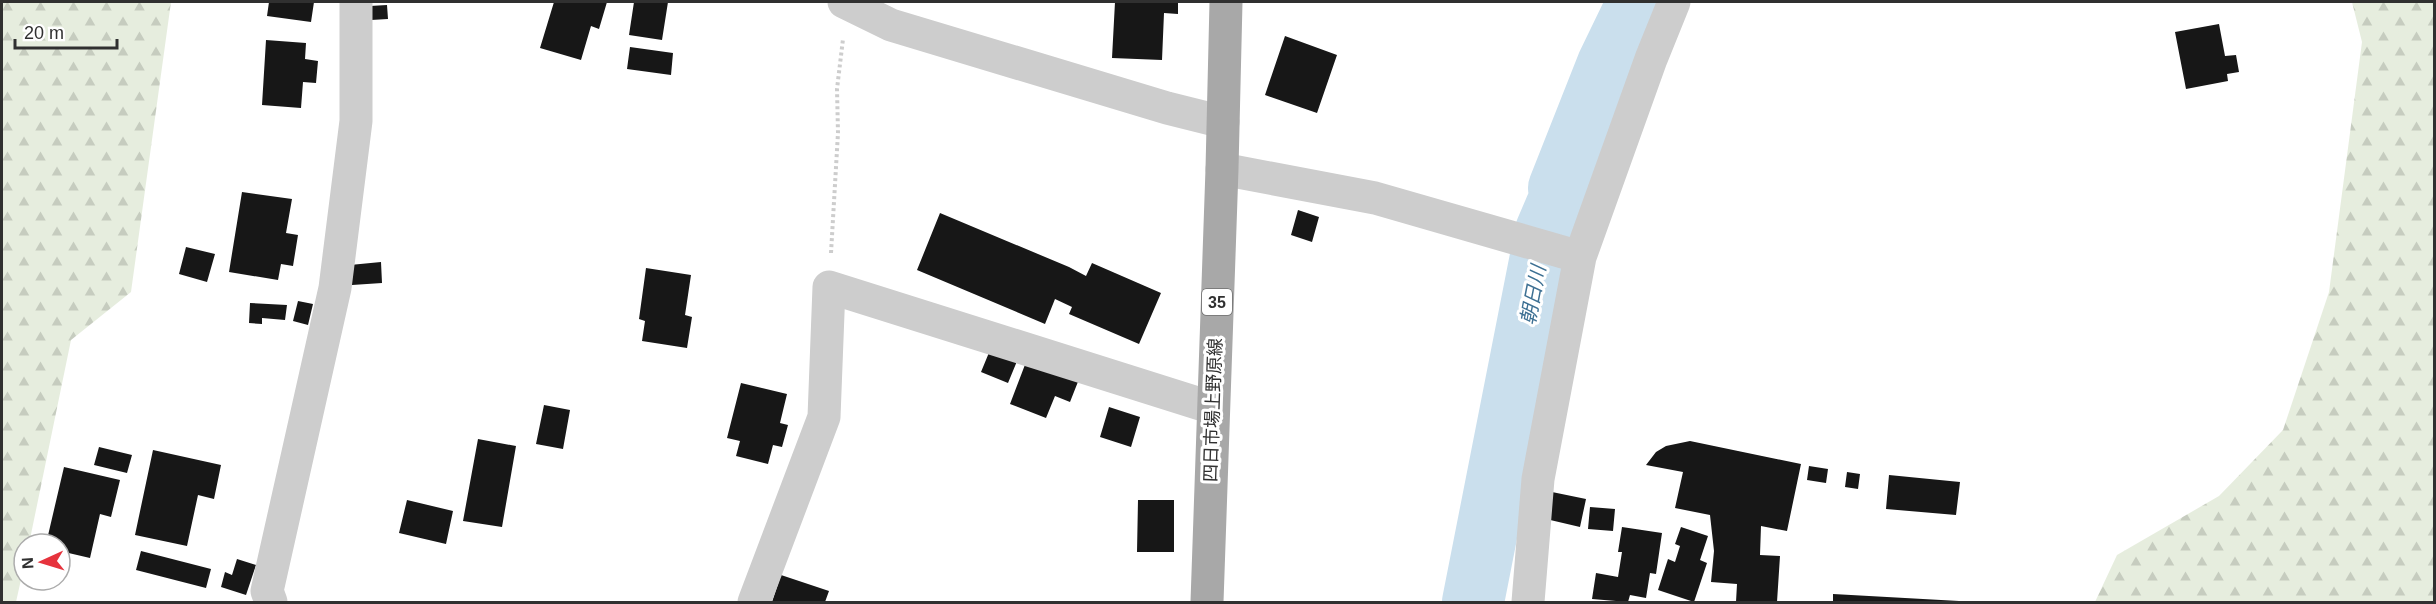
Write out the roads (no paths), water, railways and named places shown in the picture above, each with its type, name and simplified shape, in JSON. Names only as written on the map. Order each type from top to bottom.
[{"type":"main road","name":"四日市場上野原線","points":[[1207,603],[1226,2]]},
{"type":"street","points":[[271,603],[267,591],[335,288],[356,121],[356,2]]},
{"type":"street","points":[[847,2],[891,25],[1167,108],[1223,122]]},
{"type":"street","points":[[1528,603],[1538,479],[1580,257],[1651,59],[1674,2]]},
{"type":"street","points":[[1222,169],[1375,198],[1580,257]]},
{"type":"street","points":[[753,603],[824,417],[829,287],[1213,408]]},
{"type":"waterway","name":"朝日川","points":[[1473,602],[1546,231],[1563,191],[1559,188],[1608,64],[1638,2]]}]
